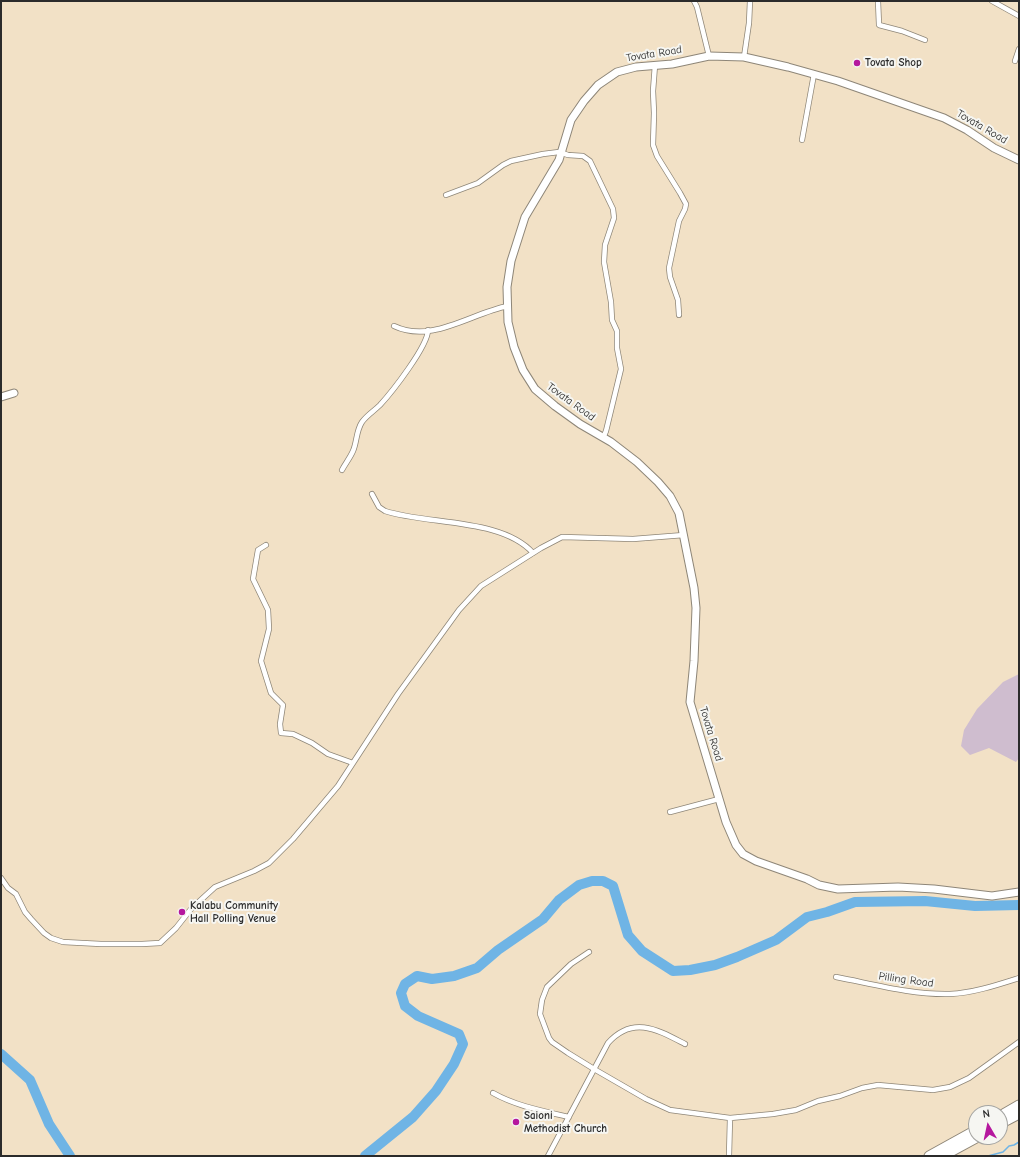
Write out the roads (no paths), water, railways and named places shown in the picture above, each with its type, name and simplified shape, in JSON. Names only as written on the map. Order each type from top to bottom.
[{"type":"highway","points":[[1008,1111],[1019,1105]]},
{"type":"highway","points":[[1008,1120],[1019,1114]]},
{"type":"highway","points":[[929,1156],[968,1134]]},
{"type":"highway","points":[[943,1156],[968,1142]]},
{"type":"street","points":[[694,1],[697,7],[709,56]]},
{"type":"street","points":[[744,57],[749,24],[750,1]]},
{"type":"street","points":[[878,1],[879,26],[902,31],[925,40]]},
{"type":"street","points":[[992,1],[1019,16]]},
{"type":"street","points":[[1015,61],[1019,49]]},
{"type":"street","name":"Tovata Road","points":[[1019,160],[994,148],[967,130],[944,118],[838,81],[744,57],[709,56],[672,64],[636,67],[617,72],[598,85],[584,101],[571,120],[559,160],[525,217],[511,260],[507,287],[508,322],[514,347],[523,370],[535,389],[580,424],[637,462],[670,496],[679,513],[694,588],[696,608],[694,661],[690,702],[726,822],[736,845],[743,854],[756,861],[807,879],[819,885],[838,889],[875,887],[934,889],[992,896],[1019,892]]},
{"type":"street","points":[[655,65],[653,90],[653,145],[657,156],[686,204],[679,220],[669,268],[670,277],[678,300],[679,315]]},
{"type":"street","points":[[802,140],[814,74]]},
{"type":"street","points":[[446,195],[478,183],[511,161],[543,154],[561,152],[568,155],[583,156],[590,161],[614,212],[614,218],[605,245],[604,262],[611,302],[612,320],[617,331],[617,348],[621,369],[603,438]]},
{"type":"street","points":[[394,326],[412,332],[428,330],[450,326],[508,306]]},
{"type":"street","points":[[342,470],[352,452],[357,430],[362,421],[380,404],[408,368],[424,344],[428,330]]},
{"type":"street","points":[[1,397],[14,393]]},
{"type":"street","points":[[372,494],[379,507],[385,511],[502,532],[522,543],[533,553]]},
{"type":"street","points":[[1,878],[8,888],[16,894],[31,920],[51,938],[62,942],[101,944],[160,943],[176,928],[191,909],[215,887],[254,871],[269,863],[293,839],[333,791],[398,694],[459,610],[481,586],[533,553],[562,537],[633,539],[684,535]]},
{"type":"street","points":[[266,545],[258,550],[253,579],[268,610],[268,629],[261,661],[271,693],[282,704],[280,724],[281,733],[293,734],[312,743],[328,754],[353,763]]},
{"type":"street","points":[[670,812],[720,799]]},
{"type":"street","points":[[589,952],[571,964],[547,987],[542,1000],[540,1014],[549,1038],[552,1042],[594,1069],[646,1099],[670,1110],[730,1118],[773,1114],[796,1110],[818,1101],[840,1096],[862,1088],[878,1085],[933,1090],[950,1087],[969,1078],[1019,1042]]},
{"type":"street","name":"Pilling Road","points":[[836,977],[920,993],[950,994],[989,988],[1019,978]]},
{"type":"street","points":[[548,1156],[608,1043],[614,1037],[630,1028],[640,1026],[651,1028],[685,1044]]},
{"type":"street","points":[[493,1093],[507,1101],[569,1117]]},
{"type":"street","points":[[729,1156],[730,1118]]},
{"type":"waterway","points":[[365,1156],[413,1117],[436,1091],[454,1064],[463,1044],[459,1034],[418,1016],[405,1006],[401,993],[405,984],[417,976],[432,979],[454,976],[477,968],[498,950],[543,919],[559,900],[579,885],[592,881],[603,881],[613,886],[628,935],[642,951],[673,971],[690,970],[715,965],[737,957],[776,940],[807,917],[855,902],[925,901],[975,906],[1019,905]]},
{"type":"waterway","points":[[1,1054],[30,1080],[49,1124],[70,1156]]},
{"type":"waterway","points":[[988,1156],[1003,1152],[1009,1146],[1019,1142]]},
{"type":"place","name":"Tovata Shop","points":[[857,63]]},
{"type":"place","name":"Kalabu Community Hall Polling Venue","points":[[182,912]]},
{"type":"place","name":"Saioni Methodist Church","points":[[516,1122]]}]
